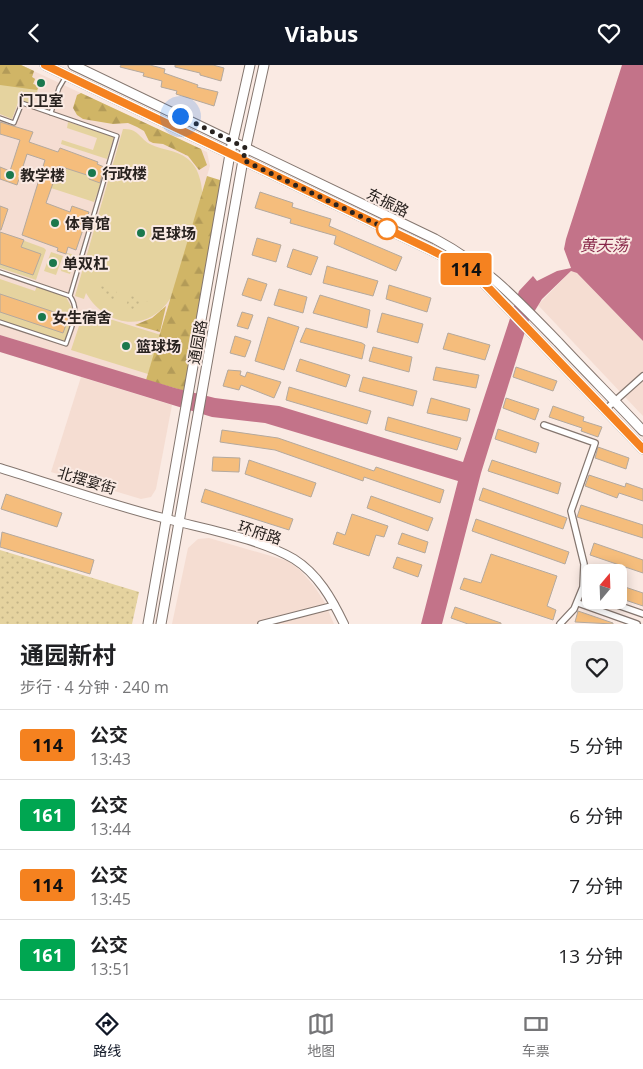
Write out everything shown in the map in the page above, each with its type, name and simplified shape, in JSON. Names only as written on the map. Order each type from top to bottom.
[{"type":"main road","name":"东振路","points":[[45,65],[457,263],[479,279],[643,449]]},
{"type":"main road","name":"东振路","points":[[73,65],[448,247],[488,273],[513,295],[643,431]]},
{"type":"main road","name":"通园路","points":[[148,624],[230,154],[250,65]]},
{"type":"main road","name":"通园路","points":[[160,624],[243,160],[264,65]]},
{"type":"street","points":[[606,409],[643,376]]},
{"type":"street","points":[[544,425],[595,443],[571,511],[584,564]]},
{"type":"street","name":"北摆宴街","points":[[0,468],[166,519]]},
{"type":"street","name":"环府路","points":[[166,519],[274,549],[294,559],[313,574],[335,605],[344,624]]},
{"type":"street","points":[[560,624],[578,603],[582,593]]},
{"type":"street","points":[[578,603],[637,624]]},
{"type":"street","points":[[261,624],[335,605]]},
{"type":"street","points":[[628,609],[643,614]]},
{"type":"lane","points":[[51,113],[59,87],[67,75]]},
{"type":"lane","points":[[0,118],[14,123],[22,103],[117,136],[70,296]]},
{"type":"lane","points":[[0,272],[70,296],[76,303],[76,311],[66,344],[0,322]]},
{"type":"shaded area","points":[[0,65],[21,65],[207,152],[210,166],[146,380],[0,335]]},
{"type":"shaded area","points":[[0,65],[21,65],[34,71],[32,77],[35,79],[33,84],[39,86],[33,104],[19,100],[12,119],[0,114]]},
{"type":"shaded area","points":[[68,122],[114,137],[107,159],[61,144],[62,140],[93,150],[97,138],[67,128]]},
{"type":"shaded area","points":[[123,129],[133,130],[148,143],[186,157],[191,161],[196,170],[202,189],[193,229],[170,299],[161,310],[150,317],[138,321],[115,319],[104,313],[86,293],[84,299],[75,296]]},
{"type":"shaded area","points":[[54,164],[90,176],[90,179],[101,183],[94,202],[51,188],[57,170]]},
{"type":"shaded area","points":[[0,232],[46,250],[36,280],[0,268]]},
{"type":"shaded area","name":"单双杠","points":[[51,252],[63,256],[56,275],[44,271]]},
{"type":"shaded area","points":[[67,253],[76,255],[70,274],[61,271]]},
{"type":"shaded area","points":[[571,271],[577,273],[643,341],[643,416],[538,305]]},
{"type":"shaded area","points":[[0,279],[35,291],[37,286],[65,295],[74,312],[65,342],[0,321]]},
{"type":"shaded area","points":[[99,285],[117,291],[114,301],[110,303]]},
{"type":"shaded area","points":[[129,295],[148,301],[129,311],[127,303]]},
{"type":"shaded area","points":[[84,311],[161,335],[148,374],[71,350]]},
{"type":"shaded area","points":[[81,377],[172,405],[156,489],[151,497],[141,499],[51,472]]},
{"type":"shaded area","points":[[209,538],[288,561],[301,571],[314,586],[324,601],[334,624],[172,624],[188,548],[198,539]]},
{"type":"shaded area","points":[[0,550],[139,592],[132,624],[0,624]]},
{"type":"green space","points":[[0,65],[21,65],[34,71],[32,77],[35,79],[33,84],[39,86],[37,90],[0,85]]},
{"type":"green space","points":[[81,93],[201,149],[207,165],[199,170],[188,156],[163,144],[149,141],[144,131],[128,123],[113,124],[83,119],[77,115],[73,108],[77,95]]},
{"type":"green space","points":[[207,176],[223,181],[185,391],[146,380]]},
{"type":"green space","points":[[166,306],[160,332],[135,325],[152,318]]},
{"type":"water","name":"黄天荡","points":[[622,65],[643,65],[643,341],[577,273],[571,271],[542,299],[528,322],[481,473],[442,624],[421,624],[458,481],[265,423],[212,417],[0,352],[0,335],[175,388],[215,398],[279,406],[463,462],[519,291],[533,276],[537,281],[557,271],[571,268],[564,249],[566,239]]},
{"type":"building","points":[[121,65],[150,65],[165,69],[164,73],[198,85],[197,87],[218,92],[214,106],[176,94],[177,91],[161,87],[162,81],[143,76],[144,73],[120,67]]},
{"type":"building","points":[[175,65],[213,65],[224,68],[221,81],[200,75],[200,73],[175,67]]},
{"type":"building","points":[[0,122],[33,132],[29,142],[58,152],[60,148],[98,162],[97,164],[104,167],[100,183],[89,179],[90,176],[59,166],[46,203],[70,212],[72,206],[89,212],[76,250],[68,247],[66,254],[57,251],[58,248],[22,235],[45,160],[27,154],[17,185],[0,179],[0,167],[10,171],[20,140],[0,134]]},
{"type":"building","points":[[260,192],[293,203],[292,207],[331,219],[329,226],[402,257],[396,271],[334,244],[336,236],[290,223],[291,219],[255,208]]},
{"type":"building","points":[[0,206],[8,209],[1,230],[0,230]]},
{"type":"building","points":[[0,232],[24,240],[21,247],[41,254],[33,275],[0,264]]},
{"type":"building","points":[[257,238],[281,245],[276,262],[252,255]]},
{"type":"building","points":[[293,249],[318,257],[311,275],[287,267]]},
{"type":"building","points":[[327,266],[378,281],[373,296],[323,283]]},
{"type":"building","points":[[248,278],[267,284],[261,301],[242,295]]},
{"type":"building","points":[[389,285],[431,298],[427,312],[386,299]]},
{"type":"building","points":[[279,289],[307,297],[303,313],[274,305]]},
{"type":"building","name":"女生宿舍","points":[[0,294],[69,317],[63,333],[0,312]]},
{"type":"building","points":[[320,295],[370,310],[367,328],[313,313]]},
{"type":"building","points":[[242,312],[253,315],[248,329],[237,326]]},
{"type":"building","points":[[382,313],[423,324],[418,343],[377,332]]},
{"type":"building","points":[[268,317],[299,327],[284,370],[255,361]]},
{"type":"building","points":[[306,328],[362,343],[365,345],[362,359],[300,342]]},
{"type":"building","points":[[448,333],[490,345],[485,360],[443,349]]},
{"type":"building","points":[[235,336],[251,341],[245,357],[230,353]]},
{"type":"building","points":[[373,347],[412,357],[409,372],[369,361]]},
{"type":"building","points":[[300,359],[350,375],[346,387],[296,371]]},
{"type":"building","points":[[436,367],[479,375],[476,388],[433,380]]},
{"type":"building","points":[[516,367],[557,381],[553,391],[513,377]]},
{"type":"building","points":[[228,370],[241,371],[240,375],[245,377],[247,372],[281,382],[274,398],[241,385],[239,390],[223,386]]},
{"type":"building","points":[[363,377],[417,391],[413,406],[359,391]]},
{"type":"building","points":[[289,387],[371,411],[367,424],[286,400]]},
{"type":"building","points":[[431,398],[470,409],[467,421],[427,413]]},
{"type":"building","points":[[506,398],[539,409],[535,420],[503,408]]},
{"type":"building","points":[[553,406],[584,417],[583,421],[602,427],[598,437],[581,431],[582,428],[549,417]]},
{"type":"building","points":[[388,417],[461,438],[457,450],[385,430]]},
{"type":"building","points":[[498,429],[539,443],[536,453],[495,439]]},
{"type":"building","points":[[222,430],[278,438],[374,471],[376,467],[444,490],[440,503],[364,477],[363,481],[275,450],[220,442]]},
{"type":"building","points":[[598,447],[629,458],[626,469],[595,458]]},
{"type":"building","points":[[213,457],[240,458],[239,472],[212,471]]},
{"type":"building","points":[[249,460],[316,483],[311,497],[245,474]]},
{"type":"building","points":[[492,460],[561,483],[558,494],[488,471]]},
{"type":"building","points":[[589,475],[625,487],[626,483],[643,489],[643,501],[619,493],[617,498],[585,486]]},
{"type":"building","points":[[483,488],[567,518],[563,529],[479,500]]},
{"type":"building","points":[[205,489],[293,519],[289,530],[201,502]]},
{"type":"building","points":[[6,494],[62,513],[57,527],[1,509]]},
{"type":"building","points":[[371,496],[433,518],[428,531],[367,508]]},
{"type":"building","points":[[581,505],[643,525],[643,538],[577,517]]},
{"type":"building","points":[[352,514],[388,526],[384,537],[376,535],[369,556],[333,544],[337,532],[345,535]]},
{"type":"building","points":[[476,519],[569,552],[565,564],[472,531]]},
{"type":"building","points":[[2,532],[94,560],[90,574],[0,547]]},
{"type":"building","points":[[402,533],[428,542],[425,553],[398,544]]},
{"type":"building","points":[[594,543],[643,560],[643,573],[628,568],[628,564],[616,564],[590,555]]},
{"type":"building","points":[[491,554],[557,576],[547,606],[556,610],[553,620],[460,589],[464,578],[481,583]]},
{"type":"building","points":[[397,557],[422,565],[418,577],[393,568]]},
{"type":"building","points":[[628,588],[643,593],[643,606],[628,601]]},
{"type":"building","points":[[455,607],[501,624],[468,624],[451,618]]},
{"type":"building","points":[[578,611],[613,623],[613,624],[575,622]]},
{"type":"bus line","name":"114","points":[[45,65],[457,263],[483,282],[643,449]]},
{"type":"place","name":"门卫室","points":[[41,83]]},
{"type":"place","name":"行政楼","points":[[92,173]]},
{"type":"place","name":"教学楼","points":[[10,175]]},
{"type":"place","name":"体育馆","points":[[55,223]]},
{"type":"place","name":"足球场","points":[[141,233]]},
{"type":"place","name":"单双杠","points":[[53,263]]},
{"type":"place","name":"女生宿舍","points":[[42,317]]},
{"type":"place","name":"篮球场","points":[[126,346]]},
{"type":"route","points":[[180,116],[246,148],[243,160],[387,229]]}]
